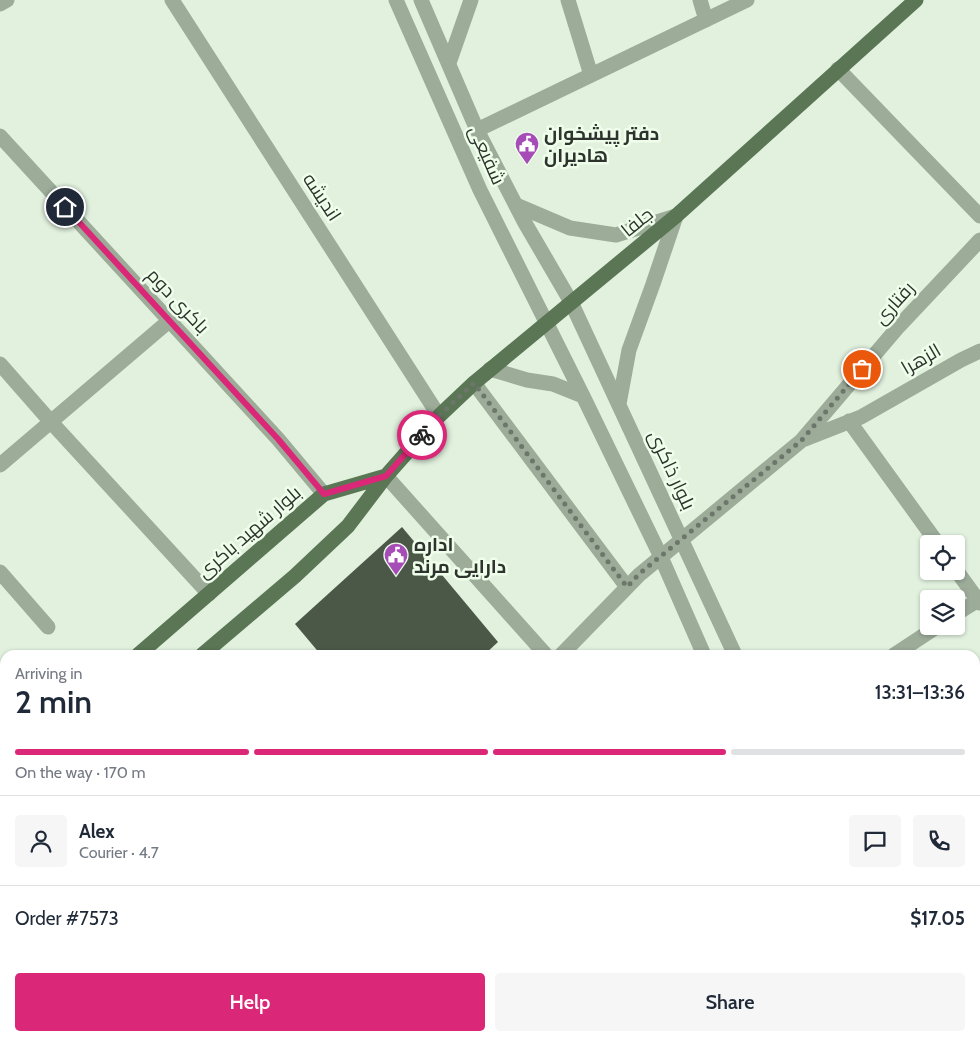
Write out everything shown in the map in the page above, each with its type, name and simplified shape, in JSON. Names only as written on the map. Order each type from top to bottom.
[{"type":"main road","name":"جلفا","points":[[386,476],[439,416],[474,383],[676,216],[916,0]]},
{"type":"main road","name":"بلوار شهید باکری","points":[[144,650],[324,494],[386,476]]},
{"type":"main road","points":[[208,650],[295,576],[348,526],[386,476]]},
{"type":"street","points":[[0,4],[7,0]]},
{"type":"street","name":"اندیشه","points":[[172,0],[439,416]]},
{"type":"street","name":"شفیعی","points":[[396,0],[480,190],[547,324]]},
{"type":"street","name":"شفیعی","points":[[422,0],[478,130],[516,205],[571,302]]},
{"type":"street","points":[[449,63],[470,0]]},
{"type":"street","points":[[568,0],[591,75]]},
{"type":"street","points":[[700,0],[706,20]]},
{"type":"street","points":[[478,130],[747,0]]},
{"type":"street","points":[[838,70],[980,216]]},
{"type":"street","name":"باکری دوم","points":[[0,136],[278,439],[324,494]]},
{"type":"street","points":[[516,205],[570,228],[616,235],[676,216]]},
{"type":"street","points":[[619,404],[629,350],[654,284],[676,216]]},
{"type":"street","name":"رفتاری","points":[[801,441],[898,326],[980,240]]},
{"type":"street","name":"بلوار ذاکری","points":[[571,302],[733,650]]},
{"type":"street","points":[[0,465],[169,321]]},
{"type":"street","points":[[547,324],[661,557],[702,650]]},
{"type":"street","name":"الزهرا","points":[[801,441],[861,417],[980,351]]},
{"type":"street","points":[[0,364],[50,422],[209,594]]},
{"type":"street","points":[[490,369],[527,380],[553,384],[583,396]]},
{"type":"street","points":[[474,383],[627,587]]},
{"type":"street","points":[[849,421],[931,535]]},
{"type":"street","points":[[566,650],[639,574],[801,441]]},
{"type":"street","points":[[386,476],[542,650]]},
{"type":"street","points":[[0,572],[48,627]]},
{"type":"street","points":[[964,580],[979,600],[965,609]]},
{"type":"street","points":[[902,650],[924,635]]},
{"type":"building","name":"اداره دارایی مرند","points":[[402,527],[498,642],[489,650],[317,650],[295,624]]},
{"type":"way so far","points":[[422,435],[474,383],[627,587],[639,574],[801,441],[862,369]]},
{"type":"place","name":"دفتر پیشخوان هادیران","points":[[527,165]]},
{"type":"place","name":"اداره دارایی مرند","points":[[396,576]]},
{"type":"route","points":[[65,207],[278,439],[324,494],[386,476],[422,435]]}]
